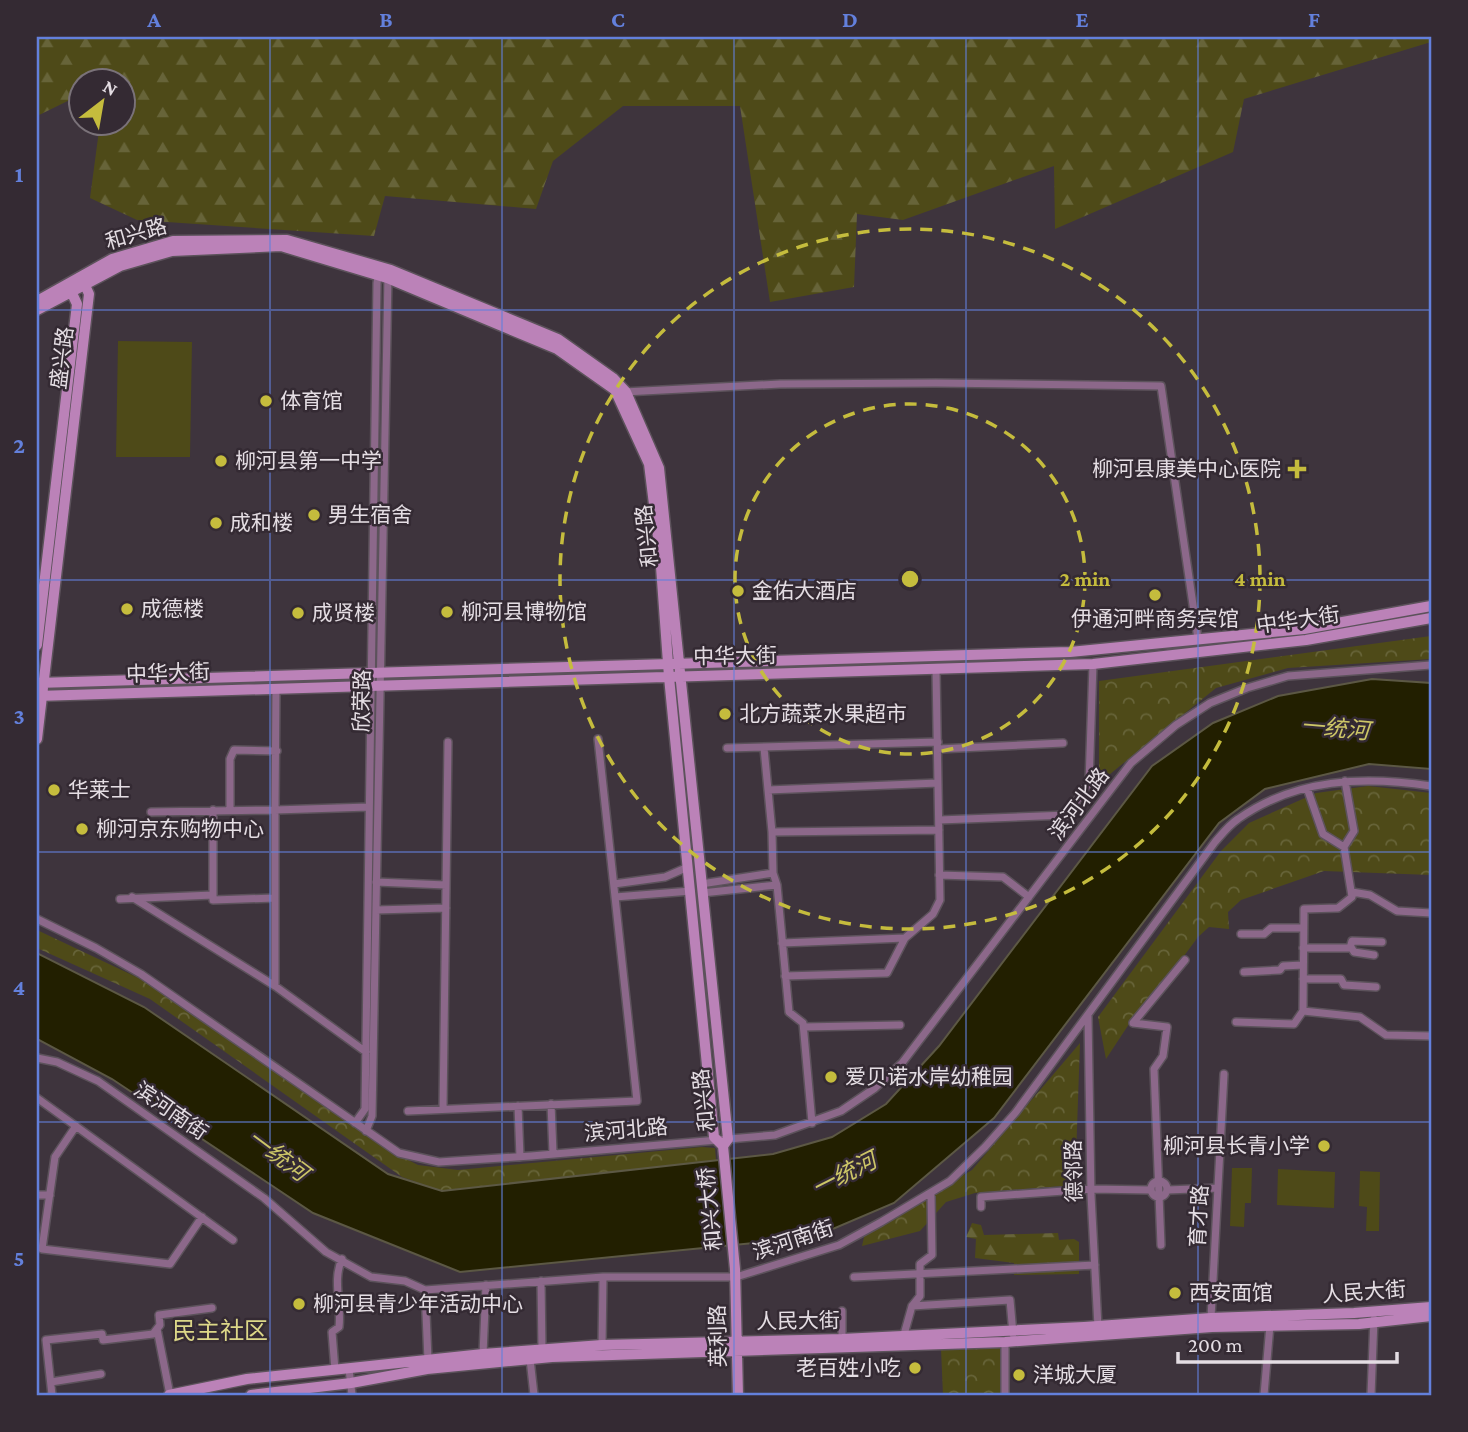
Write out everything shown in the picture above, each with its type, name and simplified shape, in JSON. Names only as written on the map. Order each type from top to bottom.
[{"type":"street","name":"和兴路","points":[[69,288],[120,265],[172,251],[281,246],[384,273],[557,349],[621,393],[659,468],[674,664],[669,677],[688,867],[722,1142]]},
{"type":"street","name":"欣荣路","points":[[366,1131],[372,1115],[376,910],[376,679],[384,273]]},
{"type":"street","name":"盛兴路","points":[[37,739],[40,683],[89,295],[82,280]]},
{"type":"street","name":"盛兴路","points":[[37,645],[41,585],[77,304],[69,288]]},
{"type":"street","points":[[37,301],[69,288]]},
{"type":"street","points":[[37,310],[69,288]]},
{"type":"street","points":[[621,393],[780,384],[1161,386],[1198,639]]},
{"type":"street","name":"中华大街","points":[[39,696],[276,688],[376,679],[674,664],[1070,652],[1304,629],[1431,606]]},
{"type":"street","name":"中华大街","points":[[40,683],[693,677],[1093,664],[1306,640],[1431,618]]},
{"type":"street","name":"和兴路","points":[[674,664],[681,676],[702,888],[722,1142]]},
{"type":"street","points":[[939,820],[1067,814],[1089,783],[1093,664]]},
{"type":"street","name":"滨河北路","points":[[37,919],[141,974],[399,1153],[439,1162],[722,1142],[775,1135],[841,1111],[875,1088],[902,1063],[1132,763],[1176,725],[1210,703],[1288,676],[1431,665]]},
{"type":"street","points":[[785,976],[887,973],[905,938],[933,914],[940,900],[936,670]]},
{"type":"street","name":"欣荣路","points":[[355,1123],[365,1109],[369,807],[376,679]]},
{"type":"street","points":[[275,986],[276,688]]},
{"type":"street","points":[[408,1111],[637,1101],[598,739]]},
{"type":"street","points":[[443,1109],[448,742]]},
{"type":"street","points":[[727,748],[1063,743]]},
{"type":"street","points":[[764,748],[773,873],[777,885],[789,1012],[803,1023],[804,1027],[812,1123]]},
{"type":"street","points":[[230,809],[230,759],[234,750],[277,751]]},
{"type":"street","name":"滨河南街","points":[[37,1058],[57,1062],[98,1081],[264,1198],[326,1252],[371,1277],[405,1281],[425,1290],[603,1277],[735,1273],[839,1245],[950,1181],[1016,1112],[1215,842],[1236,820],[1262,804],[1307,788],[1345,781],[1369,779],[1431,786]]},
{"type":"street","points":[[1236,1022],[1294,1024],[1303,1011],[1304,909],[1338,908],[1352,897],[1344,848],[1354,831],[1345,781]]},
{"type":"street","points":[[768,790],[938,783]]},
{"type":"street","points":[[1307,788],[1323,834],[1344,848]]},
{"type":"street","points":[[151,812],[369,807]]},
{"type":"street","points":[[213,810],[213,900],[275,898]]},
{"type":"street","points":[[772,832],[939,830]]},
{"type":"street","points":[[614,884],[665,877],[688,867]]},
{"type":"street","points":[[702,888],[773,873]]},
{"type":"street","points":[[939,875],[1003,877],[1030,897]]},
{"type":"street","points":[[376,882],[446,885]]},
{"type":"street","points":[[702,888],[777,885]]},
{"type":"street","points":[[615,897],[691,891]]},
{"type":"street","points":[[1352,892],[1370,895],[1397,911],[1431,913]]},
{"type":"street","points":[[120,899],[213,895]]},
{"type":"street","points":[[132,897],[275,986],[366,1052]]},
{"type":"street","points":[[376,910],[446,908]]},
{"type":"street","points":[[1241,934],[1264,934],[1271,928],[1303,928]]},
{"type":"street","points":[[782,943],[905,938]]},
{"type":"street","points":[[1374,955],[1354,952],[1352,941],[1381,942]]},
{"type":"street","points":[[1303,948],[1351,947]]},
{"type":"street","points":[[1161,1245],[1154,1069],[1163,1056],[1167,1027],[1133,1023],[1185,960]]},
{"type":"street","points":[[1244,972],[1280,970],[1283,966],[1303,965]]},
{"type":"street","points":[[1303,979],[1341,979],[1344,985],[1376,987]]},
{"type":"street","points":[[1303,1011],[1360,1017],[1386,1035],[1431,1036]]},
{"type":"street","name":"德邻路","points":[[1088,1015],[1091,1189],[1098,1326]]},
{"type":"street","points":[[804,1027],[901,1025]]},
{"type":"street","name":"育才路","points":[[1211,1318],[1224,1074]]},
{"type":"street","points":[[37,1098],[233,1240]]},
{"type":"street","points":[[551,1104],[553,1153]]},
{"type":"street","points":[[518,1106],[520,1157]]},
{"type":"street","points":[[76,1126],[55,1157],[42,1249],[170,1264],[202,1217]]},
{"type":"street","name":"和兴大桥","points":[[722,1142],[735,1273]]},
{"type":"street","points":[[1151,1190],[1153,1183],[1158,1181],[1164,1183],[1167,1190]]},
{"type":"street","points":[[1167,1190],[1218,1188]]},
{"type":"street","points":[[981,1207],[981,1197],[1091,1189],[1151,1190],[1159,1197]]},
{"type":"street","points":[[1159,1197],[1167,1190]]},
{"type":"street","points":[[903,1341],[912,1306],[920,1296],[920,1265],[932,1255],[932,1194]]},
{"type":"street","points":[[37,1195],[50,1195]]},
{"type":"street","points":[[37,1204],[48,1205]]},
{"type":"street","points":[[335,1370],[332,1332],[340,1328],[337,1270],[342,1259]]},
{"type":"street","points":[[854,1277],[1095,1265]]},
{"type":"street","name":"英利路","points":[[735,1273],[738,1395]]},
{"type":"street","points":[[602,1345],[603,1277]]},
{"type":"street","points":[[541,1281],[542,1350]]},
{"type":"street","points":[[483,1354],[486,1286]]},
{"type":"street","points":[[425,1290],[428,1360]]},
{"type":"street","points":[[912,1306],[1010,1300],[1005,1395]]},
{"type":"street","name":"人民大街","points":[[1010,1338],[1098,1326],[1431,1307]]},
{"type":"street","points":[[52,1395],[46,1340],[102,1334],[103,1340],[153,1334],[160,1325],[159,1315],[212,1308]]},
{"type":"street","points":[[842,1311],[842,1339]]},
{"type":"street","points":[[1371,1395],[1374,1311]]},
{"type":"street","name":"人民大街","points":[[170,1395],[247,1380],[349,1368],[602,1345],[737,1345],[1010,1338],[1270,1325],[1374,1323],[1431,1316]]},
{"type":"street","points":[[1264,1395],[1270,1325]]},
{"type":"street","points":[[156,1329],[170,1395]]},
{"type":"street","name":"人民大街","points":[[251,1395],[427,1369],[530,1359],[842,1339],[903,1341]]},
{"type":"street","points":[[530,1359],[534,1395]]},
{"type":"street","points":[[349,1368],[352,1395]]},
{"type":"street","points":[[51,1382],[101,1374]]},
{"type":"green space","points":[[37,37],[1431,37],[1431,42],[1244,99],[1233,152],[1055,229],[1054,166],[903,220],[857,214],[854,287],[770,302],[740,106],[623,106],[553,161],[536,209],[385,196],[374,236],[137,220],[90,198],[98,136],[136,136],[136,66],[66,66],[66,102],[37,116]]},
{"type":"green space","points":[[118,341],[192,342],[190,457],[116,457]]},
{"type":"green space","points":[[1431,636],[1431,659],[1288,668],[1216,688],[1099,783],[1099,681]]},
{"type":"green space","points":[[1368,786],[1431,793],[1431,875],[1324,871],[1241,900],[1228,912],[1229,929],[1209,927],[1198,937],[1161,987],[1131,1021],[1106,1059],[1098,1017],[1221,851],[1249,823],[1316,793]]},
{"type":"green space","points":[[37,930],[147,982],[391,1151],[418,1165],[458,1170],[702,1147],[715,1148],[716,1160],[442,1191],[402,1177],[150,999],[37,948]]},
{"type":"green space","points":[[1080,1043],[1075,1185],[975,1193],[946,1202],[920,1231],[862,1246],[865,1233],[972,1170]]},
{"type":"green space","points":[[1232,1168],[1252,1168],[1251,1203],[1245,1203],[1244,1227],[1230,1226]]},
{"type":"green space","points":[[1278,1169],[1335,1172],[1334,1208],[1277,1205]]},
{"type":"green space","points":[[1360,1171],[1380,1172],[1379,1231],[1366,1231],[1367,1207],[1359,1206]]},
{"type":"green space","points":[[972,1223],[981,1225],[984,1235],[1058,1233],[1059,1240],[1074,1239],[1079,1242],[1079,1274],[1014,1275],[1014,1263],[975,1258],[976,1239],[966,1237]]},
{"type":"green space","points":[[1000,1347],[1002,1395],[943,1395],[941,1349]]},
{"type":"water","name":"一统河","points":[[1372,679],[1431,683],[1431,769],[1369,764],[1265,789],[1219,823],[994,1118],[894,1203],[814,1237],[460,1272],[313,1213],[112,1079],[37,1039],[37,953],[144,1007],[388,1174],[442,1191],[773,1154],[832,1137],[886,1104],[939,1046],[1152,766],[1213,723],[1278,696]]},
{"type":"place","name":"体育馆","points":[[266,401]]},
{"type":"place","name":"柳河县第一中学","points":[[221,461]]},
{"type":"place","name":"柳河县康美中心医院","points":[[1297,469]]},
{"type":"place","name":"男生宿舍","points":[[314,515]]},
{"type":"place","name":"成和楼","points":[[216,523]]},
{"type":"place","name":"金佑大酒店","points":[[738,591]]},
{"type":"place","name":"伊通河畔商务宾馆","points":[[1155,595]]},
{"type":"place","name":"成德楼","points":[[127,609]]},
{"type":"place","name":"柳河县博物馆","points":[[447,612]]},
{"type":"place","name":"成贤楼","points":[[298,613]]},
{"type":"place","name":"北方蔬菜水果超市","points":[[725,714]]},
{"type":"place","name":"华莱士","points":[[54,790]]},
{"type":"place","name":"柳河京东购物中心","points":[[82,829]]},
{"type":"place","name":"爱贝诺水岸幼稚园","points":[[831,1077]]},
{"type":"place","name":"柳河县长青小学","points":[[1324,1146]]},
{"type":"place","name":"西安面馆","points":[[1175,1293]]},
{"type":"place","name":"柳河县青少年活动中心","points":[[299,1304]]},
{"type":"place","name":"老百姓小吃","points":[[915,1368]]},
{"type":"place","name":"洋城大厦","points":[[1019,1375]]},
{"type":"district","name":"民主社区","points":[[220,1331]]}]
